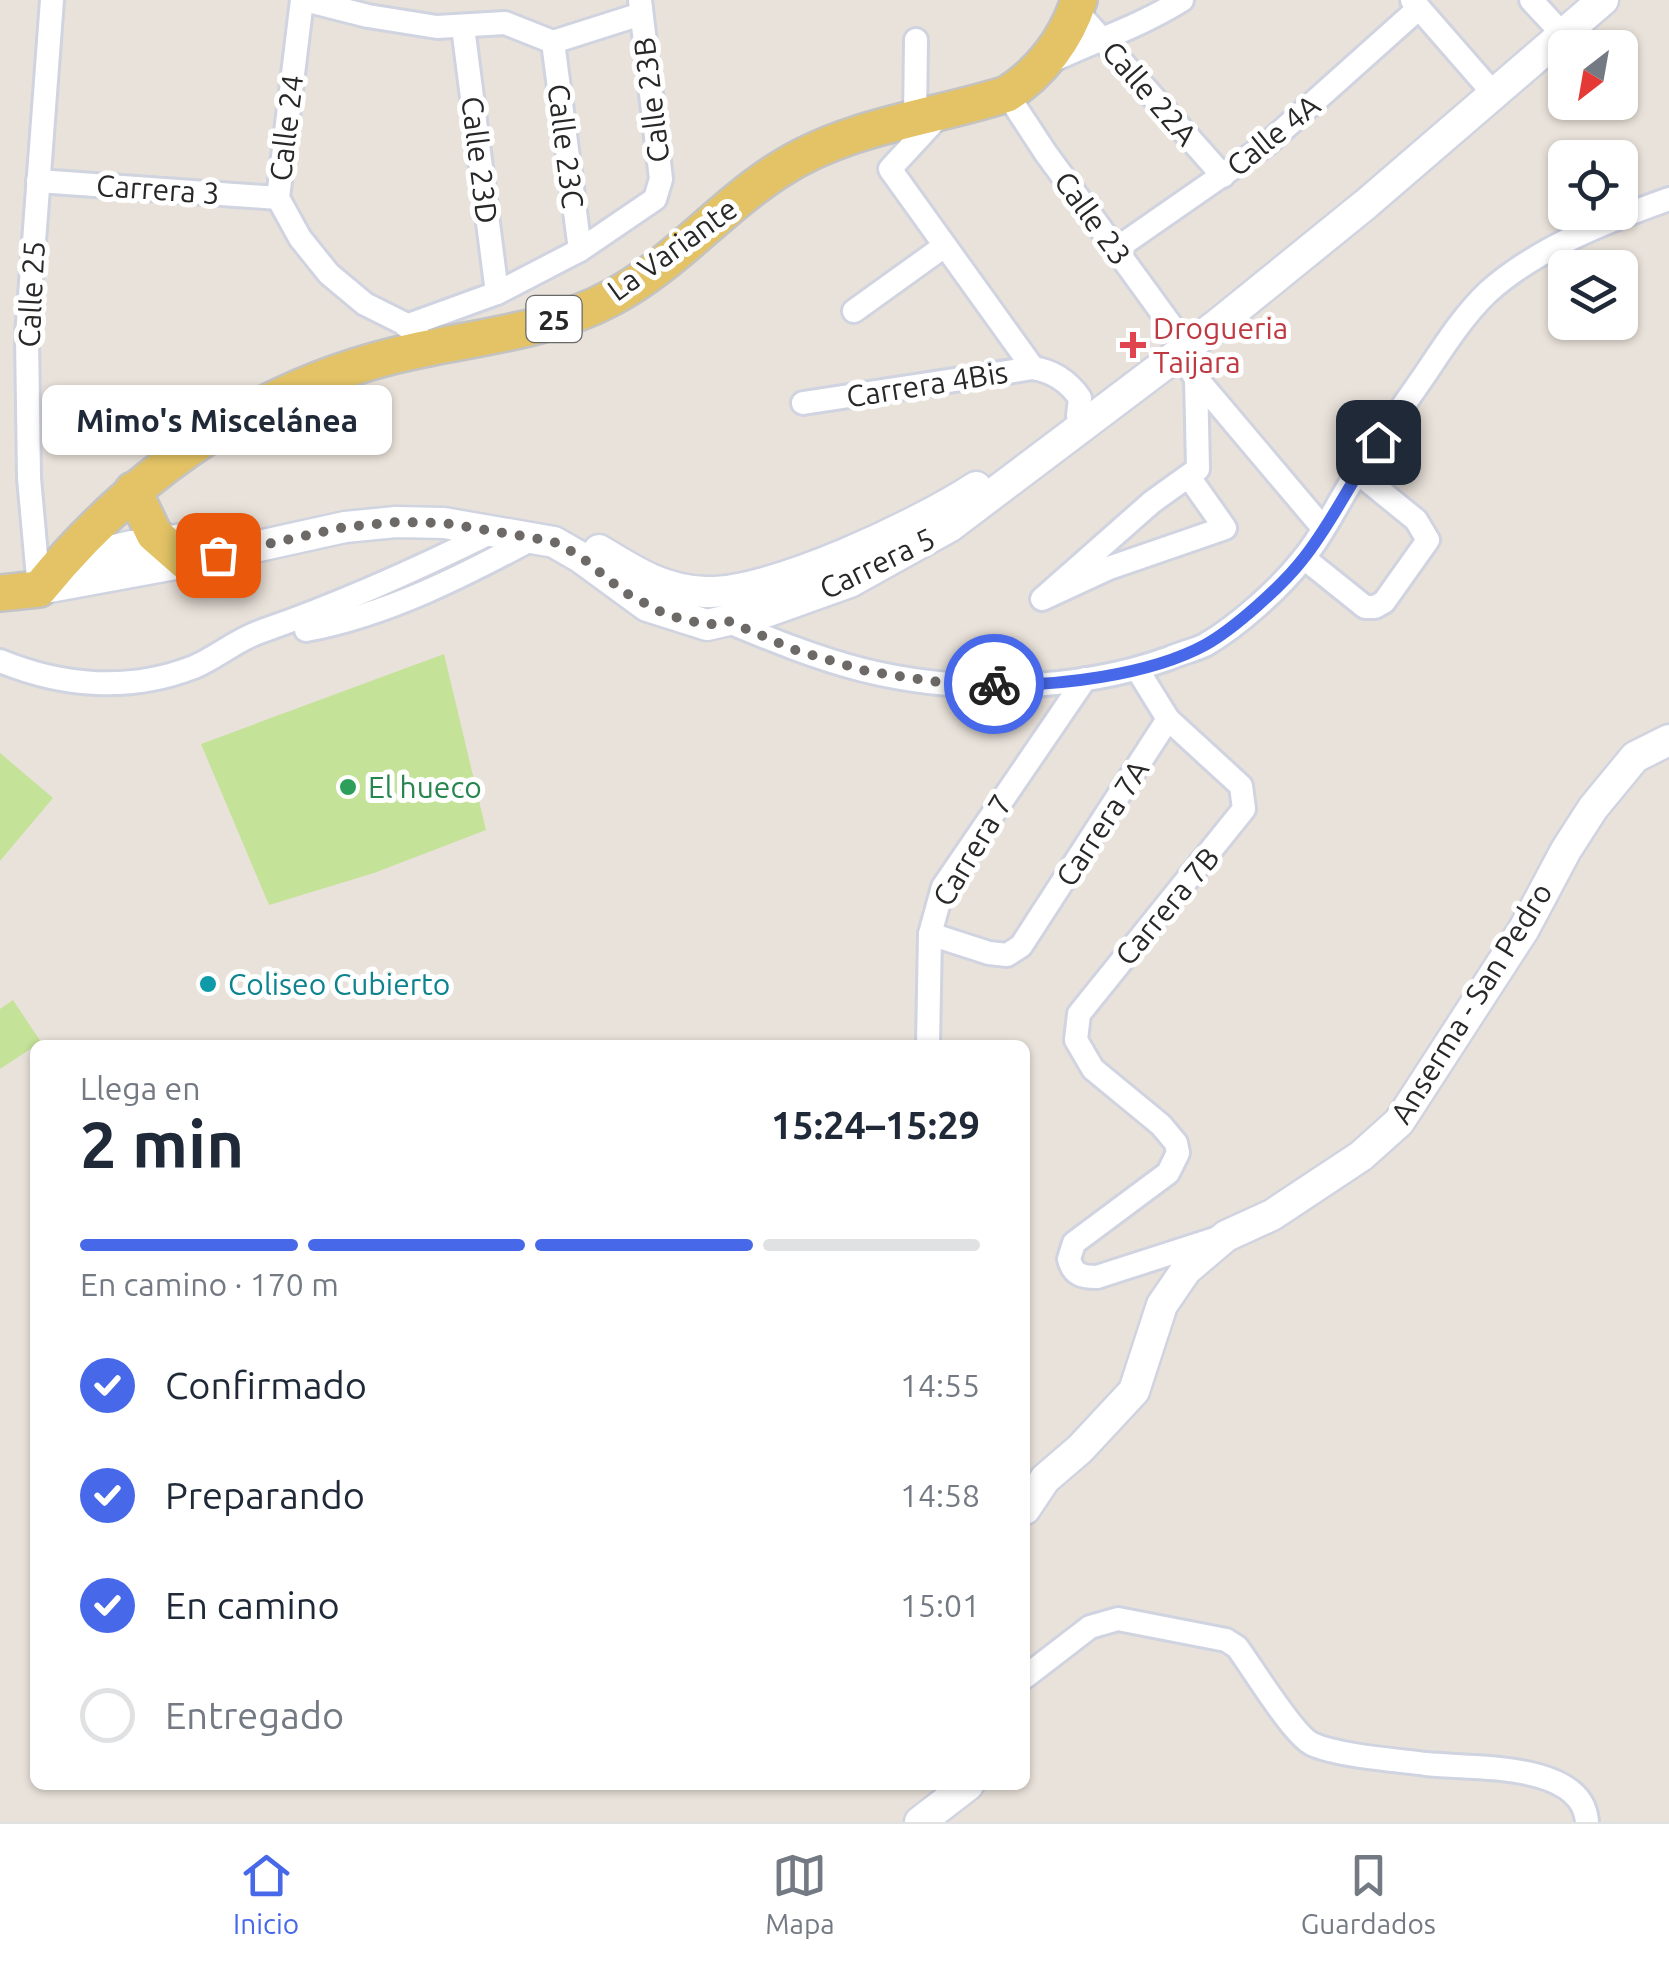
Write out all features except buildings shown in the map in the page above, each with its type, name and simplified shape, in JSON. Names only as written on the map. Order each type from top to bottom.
[{"type":"main road","name":"La Variante","points":[[50,576],[133,490],[205,436],[284,394],[369,362],[521,330],[609,300],[664,264],[779,170],[834,143],[1007,94],[1030,80],[1078,5]]},
{"type":"main road","points":[[133,490],[145,518],[174,552]]},
{"type":"main road","name":"Carrera 5","points":[[0,593],[50,576]]},
{"type":"street","name":"Calle 25","points":[[50,576],[29,478],[27,336],[52,0]]},
{"type":"street","points":[[304,0],[368,16],[436,26],[505,23],[553,42],[641,7]]},
{"type":"street","name":"Calle 24","points":[[304,0],[278,198],[300,238],[329,274],[365,304],[406,326],[458,342]]},
{"type":"street","points":[[1042,66],[1154,18],[1182,0]]},
{"type":"street","points":[[1531,0],[1558,28]]},
{"type":"street","name":"Carrera 5","points":[[50,576],[388,510],[477,514],[554,529],[584,540],[645,579],[706,592],[740,589],[831,560],[958,498],[1078,416],[1184,357],[1330,221],[1588,0]]},
{"type":"street","name":"Carrera 5","points":[[174,552],[345,527],[424,522],[494,531],[554,542],[580,556],[646,606],[707,625],[769,611],[850,582],[949,527],[1184,357],[1603,0]]},
{"type":"street","points":[[1416,4],[1487,86]]},
{"type":"street","name":"Calle 4A","points":[[1116,249],[1276,136],[1416,4]]},
{"type":"street","name":"Calle 22A","points":[[1078,5],[1101,38],[1223,176]]},
{"type":"street","name":"Calle 23B","points":[[580,250],[655,199],[661,179],[641,7]]},
{"type":"street","name":"Calle 23D","points":[[463,26],[498,293]]},
{"type":"street","points":[[916,40],[929,116],[890,169],[943,247],[1042,370],[1071,386],[1080,398],[1078,416]]},
{"type":"street","name":"Calle 23C","points":[[553,42],[580,250]]},
{"type":"street","name":"Calle 23","points":[[1007,94],[1116,249],[1184,357],[1323,528]]},
{"type":"street","name":"Carrera 3","points":[[38,181],[278,198]]},
{"type":"street","points":[[728,621],[795,650],[866,671],[938,682],[1012,685],[1085,679],[1137,669],[1205,645],[1279,586],[1304,558],[1357,472],[1463,319],[1488,292],[1561,245],[1623,215],[1669,200]]},
{"type":"street","points":[[854,312],[943,247]]},
{"type":"street","points":[[406,326],[498,293],[580,250]]},
{"type":"street","points":[[1184,357],[1198,469],[1152,502],[1042,599],[1109,568],[1224,528],[1189,476]]},
{"type":"street","name":"Carrera 4Bis","points":[[803,403],[1042,370]]},
{"type":"street","points":[[1304,558],[1365,606],[1376,607],[1384,602],[1428,540],[1425,531],[1357,472]]},
{"type":"street","points":[[0,662],[60,680],[130,683],[198,665],[234,643],[377,588],[494,531]]},
{"type":"street","points":[[234,643],[314,629],[390,606],[464,575],[534,538]]},
{"type":"street","points":[[1137,669],[1168,719]]},
{"type":"street","name":"Carrera 7","points":[[928,1040],[930,934],[943,888],[1085,679]]},
{"type":"street","name":"Carrera 7B","points":[[1168,719],[1235,778],[1244,793],[1244,809],[1079,1014],[1076,1040],[1093,1068],[1160,1125],[1176,1143],[1176,1161],[1168,1173],[1074,1243],[1070,1250],[1071,1266],[1084,1277],[1097,1277],[1226,1236]]},
{"type":"street","name":"Carrera 7A","points":[[930,934],[989,953],[1008,955],[1021,946],[1168,719]]},
{"type":"street","name":"Anserma - San Pedro","points":[[1030,1502],[1045,1479],[1080,1449],[1134,1390],[1169,1292],[1186,1270],[1226,1236],[1272,1215],[1361,1156],[1399,1122],[1524,928],[1593,808],[1635,756],[1669,740]]},
{"type":"street","points":[[1030,1673],[1090,1626],[1118,1619],[1226,1640],[1237,1646],[1308,1742],[1329,1749],[1427,1764],[1516,1771],[1550,1780],[1576,1794],[1586,1808],[1586,1822]]},
{"type":"street","points":[[920,1822],[962,1790]]},
{"type":"green space","name":"El hueco","points":[[444,654],[486,830],[374,873],[269,905],[201,744]]},
{"type":"green space","points":[[0,753],[53,798],[0,861]]},
{"type":"green space","points":[[13,1000],[40,1040],[30,1040],[30,1049],[0,1069],[0,1009]]},
{"type":"way so far","points":[[218,555],[345,527],[444,523],[554,542],[604,573],[624,592],[667,615],[707,625],[728,621],[795,650],[866,671],[938,682],[994,684]]},
{"type":"place","name":"Drogueria Taijara","points":[[1133,345]]},
{"type":"place","name":"Mimo's Miscelánea","points":[[218,555]]},
{"type":"place","name":"El hueco","points":[[348,787]]},
{"type":"place","name":"Coliseo Cubierto","points":[[208,984]]},
{"type":"route","points":[[994,684],[1085,679],[1137,669],[1205,645],[1279,586],[1304,558],[1378,442]]}]
